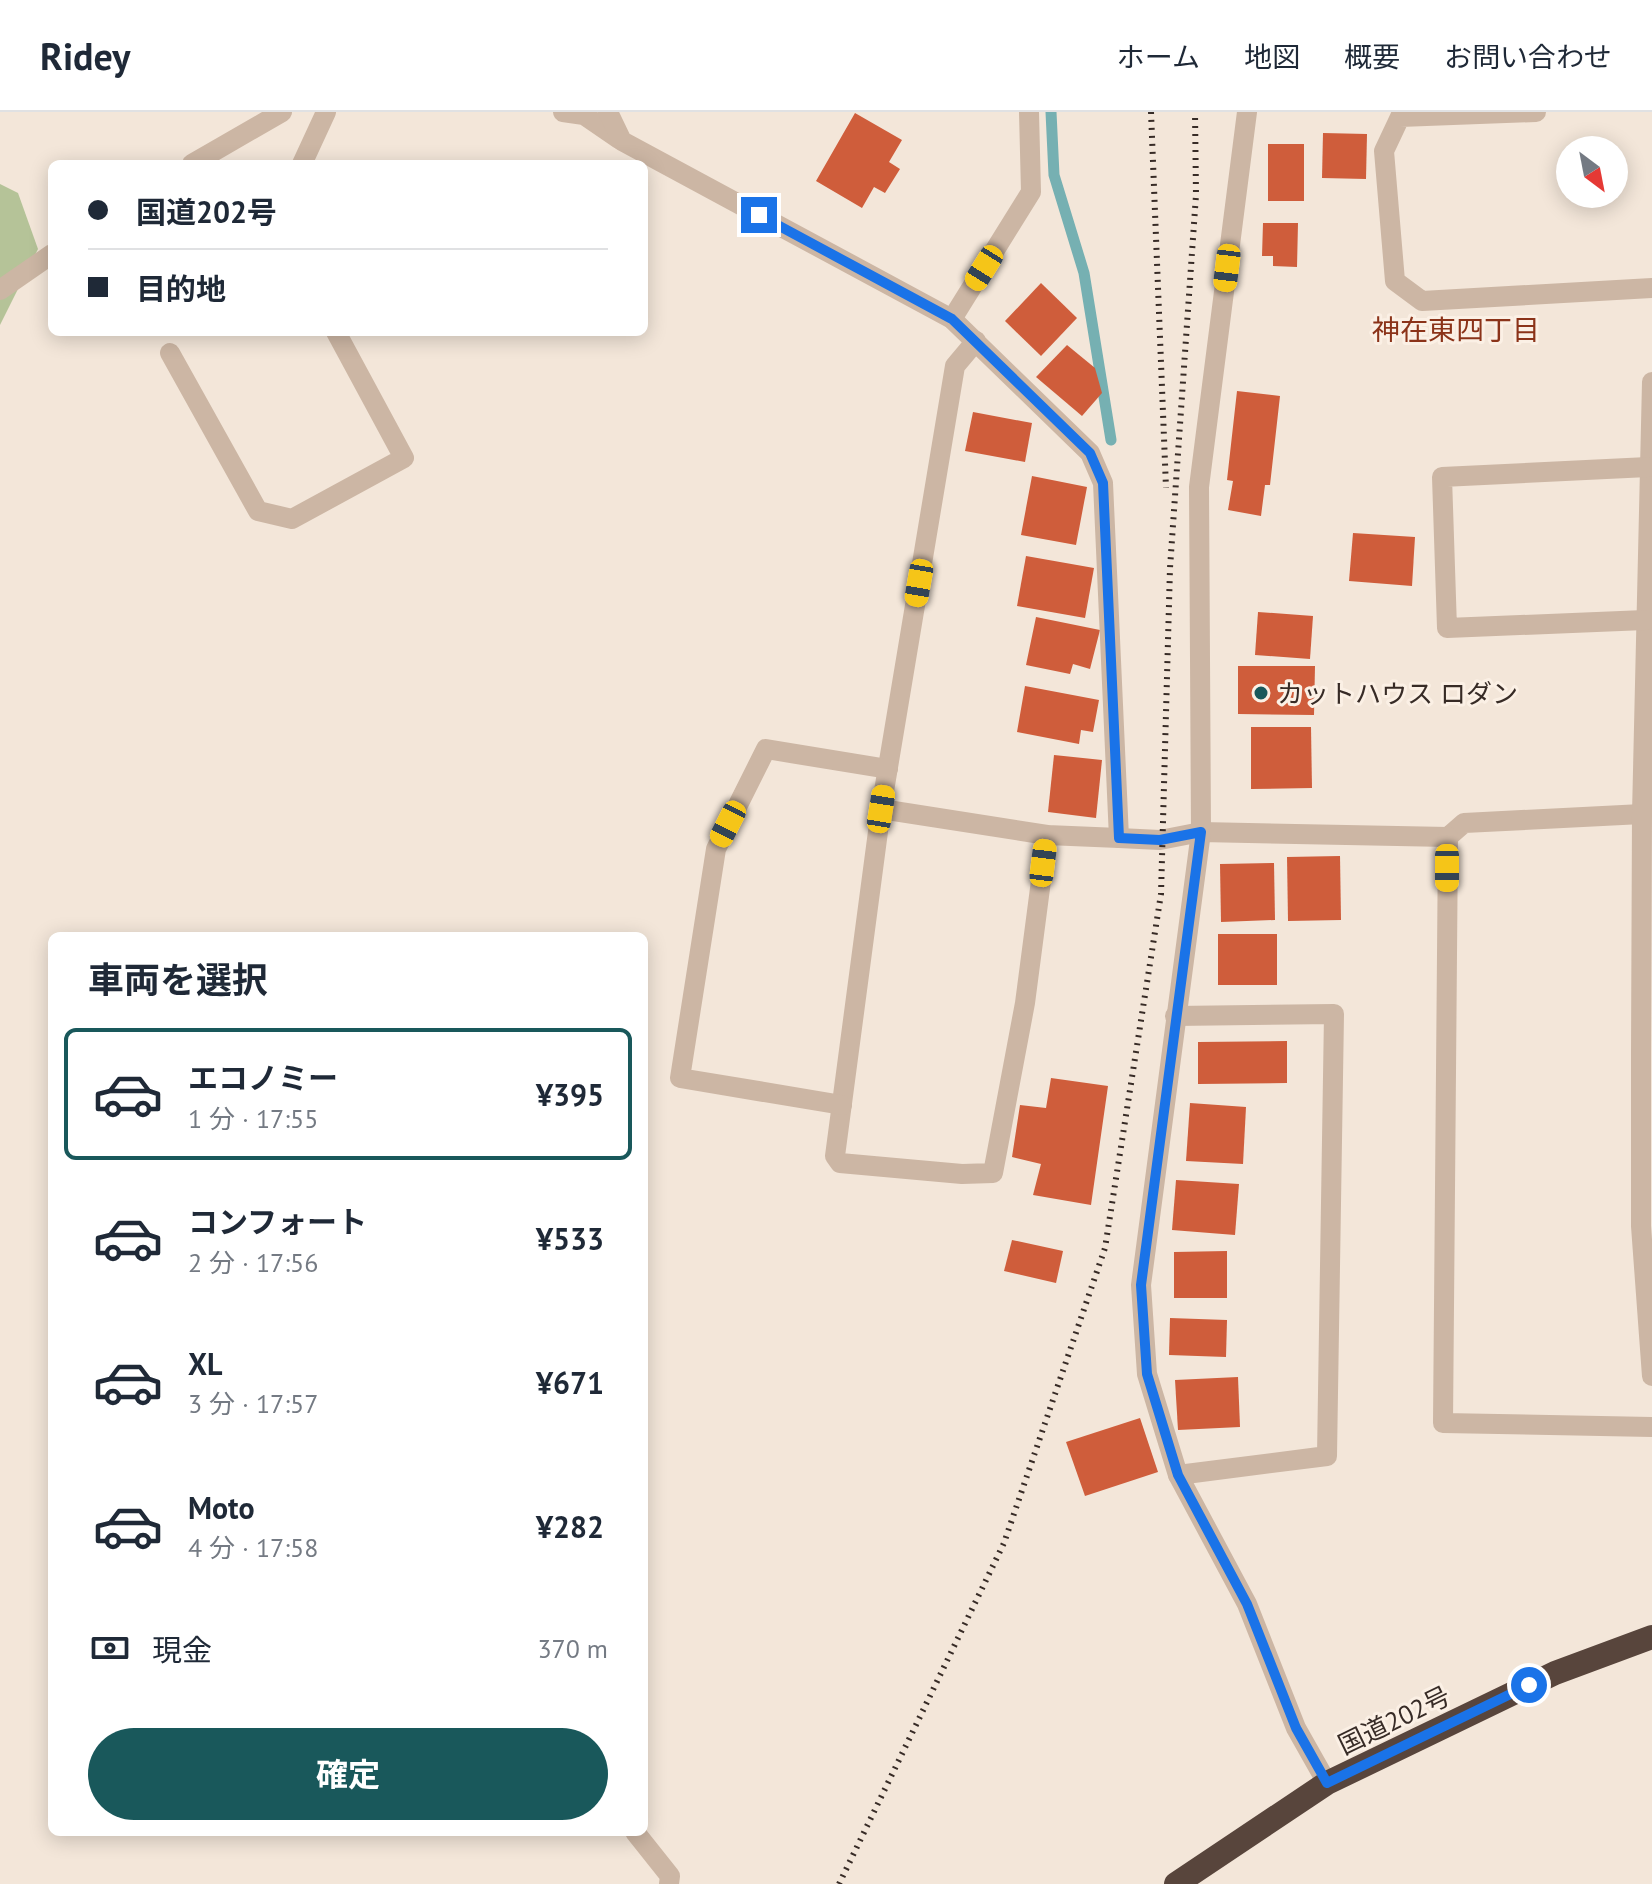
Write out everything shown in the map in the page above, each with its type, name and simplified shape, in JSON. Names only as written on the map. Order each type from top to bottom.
[{"type":"highway","name":"国道202号","points":[[1176,1884],[1200,1877],[1327,1783],[1555,1673],[1652,1637]]},
{"type":"street","points":[[199,160],[282,112]]},
{"type":"street","points":[[304,160],[326,112]]},
{"type":"street","points":[[563,112],[584,115],[622,141],[952,319],[1090,453],[1103,483],[1119,838]]},
{"type":"street","points":[[608,112],[622,141]]},
{"type":"street","points":[[952,319],[1031,192],[1029,112]]},
{"type":"street","points":[[1247,112],[1199,487],[1201,832],[1141,1285],[1147,1374],[1178,1475],[1247,1604],[1296,1728],[1327,1783]]},
{"type":"street","points":[[1536,112],[1400,117],[1384,151],[1395,281],[1422,301],[1652,288]]},
{"type":"street","points":[[0,290],[48,257]]},
{"type":"street","points":[[170,353],[258,511],[292,519],[404,458],[338,336]]},
{"type":"street","points":[[976,341],[955,366],[881,809],[835,1156],[840,1163],[962,1174],[993,1173],[1025,1003],[1047,835]]},
{"type":"street","points":[[1652,382],[1642,814],[1641,1226],[1652,1376]]},
{"type":"street","points":[[1645,620],[1447,628],[1442,477],[1648,467]]},
{"type":"street","points":[[842,1105],[680,1078],[716,849],[766,749],[888,769]]},
{"type":"street","points":[[881,809],[1047,835],[1160,840],[1201,832],[1448,837],[1464,823],[1642,814]]},
{"type":"street","points":[[1448,837],[1443,1423],[1652,1427]]},
{"type":"street","points":[[1175,1016],[1334,1014],[1327,1456],[1178,1475]]},
{"type":"street","points":[[638,1836],[670,1876],[669,1884]]},
{"type":"green space","points":[[0,184],[18,193],[38,249],[0,325]]},
{"type":"building","points":[[855,113],[902,140],[889,162],[900,169],[885,193],[874,187],[862,208],[816,181]]},
{"type":"building","points":[[1323,133],[1367,134],[1366,179],[1322,178]]},
{"type":"building","points":[[1268,144],[1304,144],[1304,201],[1268,201]]},
{"type":"building","points":[[1263,223],[1298,223],[1297,267],[1273,266],[1273,256],[1262,256]]},
{"type":"building","points":[[1041,283],[1077,318],[1041,356],[1005,321]]},
{"type":"building","points":[[1067,345],[1095,368],[1102,393],[1082,416],[1036,377]]},
{"type":"building","points":[[1237,391],[1280,396],[1270,485],[1265,485],[1261,516],[1228,510],[1233,481],[1227,480]]},
{"type":"building","points":[[973,412],[1032,423],[1025,462],[965,451]]},
{"type":"building","points":[[1032,476],[1087,487],[1076,545],[1021,535]]},
{"type":"building","points":[[1353,533],[1415,537],[1412,586],[1349,581]]},
{"type":"building","points":[[1026,556],[1094,568],[1085,618],[1017,606]]},
{"type":"building","points":[[1258,612],[1313,616],[1310,659],[1255,655]]},
{"type":"building","points":[[1036,617],[1100,630],[1090,669],[1073,664],[1070,674],[1026,665]]},
{"type":"building","points":[[1238,666],[1315,666],[1314,715],[1238,714]]},
{"type":"building","points":[[1025,686],[1099,700],[1093,732],[1081,730],[1079,744],[1017,732]]},
{"type":"building","points":[[1251,727],[1311,727],[1312,788],[1251,789]]},
{"type":"building","points":[[1054,755],[1102,760],[1096,818],[1048,812]]},
{"type":"building","points":[[1340,856],[1341,920],[1288,921],[1287,857]]},
{"type":"building","points":[[1274,863],[1275,920],[1221,922],[1220,864]]},
{"type":"building","points":[[1218,934],[1277,934],[1277,985],[1218,985]]},
{"type":"building","points":[[1287,1041],[1287,1083],[1198,1084],[1198,1042]]},
{"type":"building","points":[[1051,1078],[1108,1086],[1091,1205],[1033,1195],[1041,1164],[1012,1157],[1020,1105],[1046,1108]]},
{"type":"building","points":[[1190,1103],[1246,1107],[1243,1164],[1186,1161]]},
{"type":"building","points":[[1176,1180],[1239,1184],[1235,1235],[1172,1230]]},
{"type":"building","points":[[1012,1240],[1063,1251],[1056,1283],[1004,1271]]},
{"type":"building","points":[[1227,1251],[1227,1298],[1174,1298],[1174,1252]]},
{"type":"building","points":[[1170,1318],[1227,1320],[1226,1357],[1169,1355]]},
{"type":"building","points":[[1238,1377],[1240,1427],[1178,1430],[1175,1380]]},
{"type":"building","points":[[1140,1418],[1158,1472],[1085,1496],[1066,1442]]},
{"type":"waterway","points":[[1051,112],[1054,175],[1084,273],[1111,440]]},
{"type":"railway","points":[[1151,112],[1166,488]]},
{"type":"railway","points":[[839,1884],[1004,1543],[1105,1248],[1161,894],[1170,568],[1196,195],[1195,112]]},
{"type":"place","name":"カットハウス ロダン","points":[[1261,693]]},
{"type":"district","name":"神在東四丁目","points":[[1456,329]]},
{"type":"route","points":[[759,215],[952,319],[1090,453],[1103,483],[1119,838],[1160,840],[1201,832],[1141,1285],[1147,1374],[1178,1475],[1247,1604],[1296,1728],[1327,1783],[1529,1685]]}]
